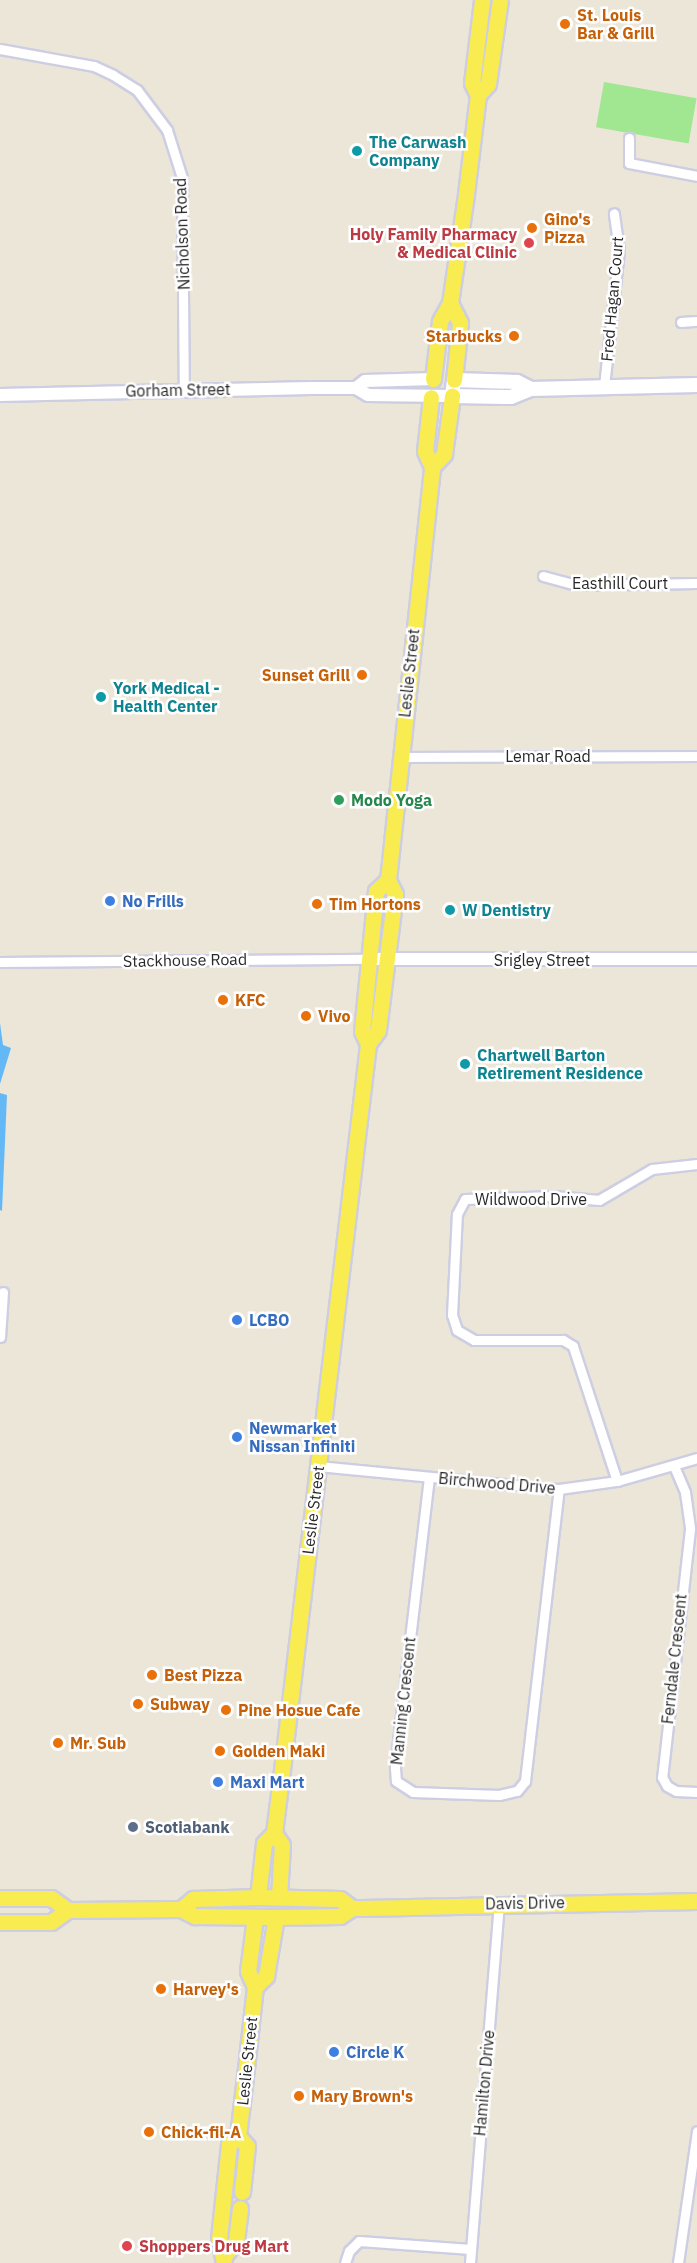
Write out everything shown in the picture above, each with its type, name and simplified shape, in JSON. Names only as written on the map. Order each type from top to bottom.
[{"type":"main road","name":"Leslie Street","points":[[224,2259],[219,2238],[229,2144],[238,2136],[255,1987],[248,1971],[264,1843],[274,1833],[368,1044],[378,1030],[395,894],[388,880],[432,468],[425,451],[440,321],[450,303],[478,95],[472,83],[482,0]]},
{"type":"main road","name":"Leslie Street","points":[[478,95],[488,84],[500,0]]},
{"type":"main road","name":"Leslie Street","points":[[432,468],[444,454],[454,380],[460,323],[450,303]]},
{"type":"main road","name":"Gorham Street","points":[[454,380],[517,382],[531,389]]},
{"type":"main road","name":"Gorham Street","points":[[452,396],[511,397],[531,389],[697,385]]},
{"type":"main road","name":"Leslie Street","points":[[368,1044],[362,1030],[376,891],[388,880]]},
{"type":"main road","name":"Leslie Street","points":[[255,1987],[266,1976],[279,1897],[282,1845],[274,1833]]},
{"type":"main road","name":"Davis Drive","points":[[182,1909],[193,1899],[258,1897],[340,1899],[352,1908]]},
{"type":"main road","name":"Davis Drive","points":[[0,1898],[51,1898],[68,1910]]},
{"type":"main road","name":"Davis Drive","points":[[0,1922],[51,1922],[68,1910],[182,1909],[195,1916],[276,1917],[340,1916],[352,1908],[499,1902],[697,1901]]},
{"type":"main road","name":"Leslie Street","points":[[224,2259],[236,2241],[248,2147],[238,2136]]},
{"type":"street","name":"Nicholson Road","points":[[0,49],[94,66],[113,75],[137,90],[166,130],[182,178],[184,390]]},
{"type":"street","points":[[629,138],[629,163],[697,176]]},
{"type":"street","name":"Fred Hagan Court","points":[[604,386],[619,250],[614,213]]},
{"type":"street","points":[[681,322],[697,321]]},
{"type":"street","name":"Gorham Street","points":[[356,388],[365,381],[454,380]]},
{"type":"street","name":"Gorham Street","points":[[0,395],[356,388],[368,395],[452,396]]},
{"type":"street","name":"Easthill Court","points":[[543,576],[577,585],[697,583]]},
{"type":"street","name":"Lemar Road","points":[[400,757],[697,756]]},
{"type":"street","name":"Srigley Street","points":[[370,959],[697,959]]},
{"type":"street","name":"Stackhouse Road","points":[[0,962],[370,959]]},
{"type":"street","name":"Wildwood Drive","points":[[616,1481],[573,1346],[563,1340],[474,1340],[457,1330],[452,1315],[457,1214],[465,1199],[554,1196],[599,1200],[652,1169],[697,1164]]},
{"type":"street","points":[[0,1336],[3,1292]]},
{"type":"street","name":"Birchwood Drive","points":[[318,1466],[560,1489],[616,1481],[697,1458]]},
{"type":"street","name":"Ferndale Crescent","points":[[674,1466],[685,1492],[690,1529],[662,1777],[667,1786],[676,1791],[697,1792]]},
{"type":"street","name":"Manning Crescent","points":[[429,1477],[395,1768],[396,1780],[413,1792],[499,1795],[517,1791],[525,1781],[560,1489]]},
{"type":"street","name":"Hamilton Drive","points":[[470,2263],[499,1902]]},
{"type":"street","points":[[678,2263],[697,2131]]},
{"type":"street","points":[[345,2263],[349,2251],[359,2241],[471,2249]]},
{"type":"green space","points":[[604,82],[697,98],[689,144],[596,127]]},
{"type":"water","points":[[0,1023],[3,1045],[11,1048],[0,1084]]},
{"type":"water","points":[[0,1093],[7,1095],[2,1211],[0,1210]]},
{"type":"place","name":"St. Louis Bar & Grill","points":[[565,24]]},
{"type":"place","name":"The Carwash Company","points":[[357,151]]},
{"type":"place","name":"Gino's Pizza","points":[[532,228]]},
{"type":"place","name":"Holy Family Pharmacy & Medical Clinic","points":[[529,243]]},
{"type":"place","name":"Starbucks","points":[[514,336]]},
{"type":"place","name":"Sunset Grill","points":[[362,675]]},
{"type":"place","name":"York Medical - Health Center","points":[[101,697]]},
{"type":"place","name":"Modo Yoga","points":[[339,800]]},
{"type":"place","name":"No Frills","points":[[110,901]]},
{"type":"place","name":"Tim Hortons","points":[[317,904]]},
{"type":"place","name":"W Dentistry","points":[[450,910]]},
{"type":"place","name":"KFC","points":[[223,1000]]},
{"type":"place","name":"Vivo","points":[[306,1016]]},
{"type":"place","name":"Chartwell Barton Retirement Residence","points":[[465,1064]]},
{"type":"place","name":"LCBO","points":[[237,1320]]},
{"type":"place","name":"Newmarket Nissan Infiniti","points":[[237,1437]]},
{"type":"place","name":"Best Pizza","points":[[152,1675]]},
{"type":"place","name":"Subway","points":[[138,1704]]},
{"type":"place","name":"Pine Hosue Cafe","points":[[226,1710]]},
{"type":"place","name":"Mr. Sub","points":[[58,1743]]},
{"type":"place","name":"Golden Maki","points":[[220,1751]]},
{"type":"place","name":"Maxi Mart","points":[[218,1782]]},
{"type":"place","name":"Scotiabank","points":[[133,1827]]},
{"type":"place","name":"Harvey's","points":[[161,1989]]},
{"type":"place","name":"Circle K","points":[[334,2052]]},
{"type":"place","name":"Mary Brown's","points":[[299,2096]]},
{"type":"place","name":"Chick-fil-A","points":[[149,2132]]},
{"type":"place","name":"Shoppers Drug Mart","points":[[127,2246]]}]
